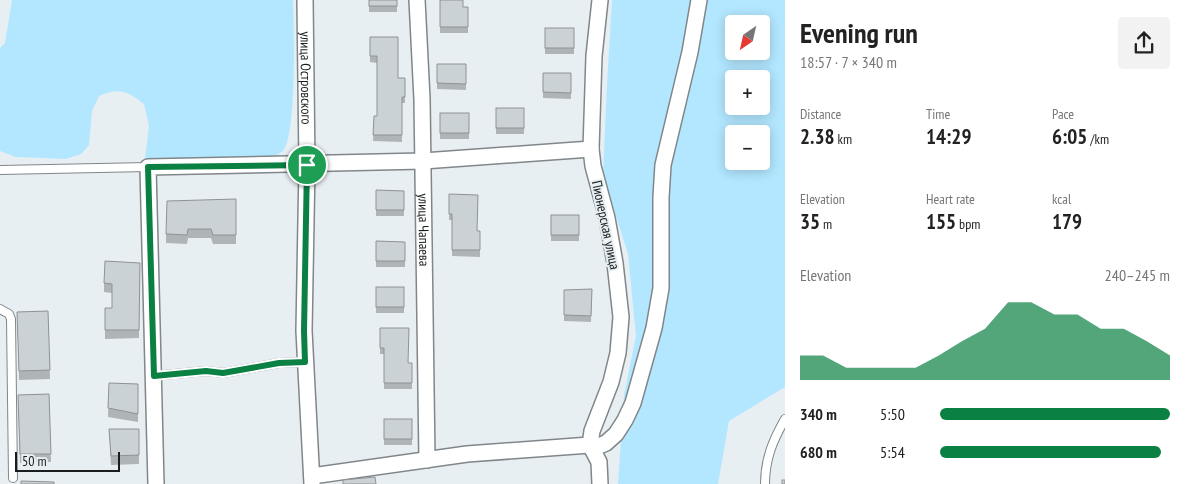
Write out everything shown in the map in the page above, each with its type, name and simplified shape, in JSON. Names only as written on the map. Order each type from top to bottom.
[{"type":"street","name":"улица Островского","points":[[305,0],[307,165],[304,331],[312,480]]},
{"type":"street","name":"улица Чапаева","points":[[417,0],[422,98],[427,460]]},
{"type":"street","name":"Пионерская улица","points":[[590,445],[592,432],[608,391],[618,353],[621,317],[615,263],[607,218],[593,166],[591,149],[594,56],[600,0]]},
{"type":"street","points":[[312,480],[467,454],[598,446],[606,443],[616,434],[633,403],[654,328],[661,288],[661,198],[664,165],[690,52],[699,0]]},
{"type":"street","points":[[156,484],[148,167],[423,161],[591,149]]},
{"type":"street","points":[[590,445],[599,462],[600,484]]},
{"type":"lane","points":[[0,170],[148,167]]},
{"type":"lane","points":[[0,309],[9,314],[11,319],[13,478]]},
{"type":"lane","points":[[154,376],[206,371],[223,373],[279,363],[305,362]]},
{"type":"lane","points":[[765,484],[766,461],[771,446],[785,419]]},
{"type":"shaded area","points":[[12,0],[293,0],[293,103],[291,124],[283,151],[265,158],[145,159],[149,126],[144,104],[128,93],[117,91],[99,96],[92,111],[89,145],[81,154],[66,159],[16,157],[0,151],[0,48],[5,43]]},
{"type":"shaded area","points":[[612,0],[785,0],[785,387],[729,421],[718,484],[618,484],[624,395],[636,336],[628,254],[603,176]]},
{"type":"building","points":[[369,0],[397,0],[397,6],[369,6]]},
{"type":"building","points":[[440,0],[463,0],[463,7],[468,7],[468,27],[440,27]]},
{"type":"building","points":[[545,28],[574,28],[574,48],[545,48]]},
{"type":"building","points":[[370,37],[398,37],[398,78],[405,78],[405,97],[402,97],[402,135],[373,135],[374,116],[377,116],[377,56],[370,56]]},
{"type":"building","points":[[437,64],[466,64],[466,84],[437,83]]},
{"type":"building","points":[[543,73],[571,73],[571,93],[543,92]]},
{"type":"building","points":[[496,108],[524,108],[524,128],[496,128]]},
{"type":"building","points":[[440,113],[469,113],[469,133],[440,133]]},
{"type":"building","points":[[376,190],[404,191],[404,210],[376,210]]},
{"type":"building","points":[[449,194],[478,195],[477,231],[480,231],[480,250],[452,250],[452,214],[449,214]]},
{"type":"building","points":[[236,199],[236,235],[213,235],[211,229],[188,229],[187,235],[166,234],[167,201]]},
{"type":"building","points":[[551,215],[579,215],[579,235],[551,235]]},
{"type":"building","points":[[376,241],[405,242],[405,261],[376,261]]},
{"type":"building","points":[[105,261],[140,263],[139,330],[105,330],[105,308],[112,308],[112,284],[104,283]]},
{"type":"building","points":[[376,287],[404,287],[404,307],[376,307]]},
{"type":"building","points":[[592,289],[591,316],[564,315],[564,290]]},
{"type":"building","points":[[48,311],[50,370],[19,371],[17,312]]},
{"type":"building","points":[[380,328],[409,328],[408,363],[412,363],[412,383],[384,383],[384,348],[380,348]]},
{"type":"building","points":[[109,383],[138,384],[138,414],[108,408]]},
{"type":"building","points":[[49,394],[51,454],[20,454],[18,395]]},
{"type":"building","points":[[384,419],[412,419],[412,439],[384,439]]},
{"type":"building","points":[[109,429],[139,429],[139,455],[111,456]]},
{"type":"building","points":[[375,477],[376,484],[343,484],[343,480]]},
{"type":"building","points":[[21,481],[54,482],[54,484],[21,484]]},
{"type":"route","points":[[307,165],[305,362],[279,363],[223,373],[206,371],[154,376],[148,167],[307,165]]}]
